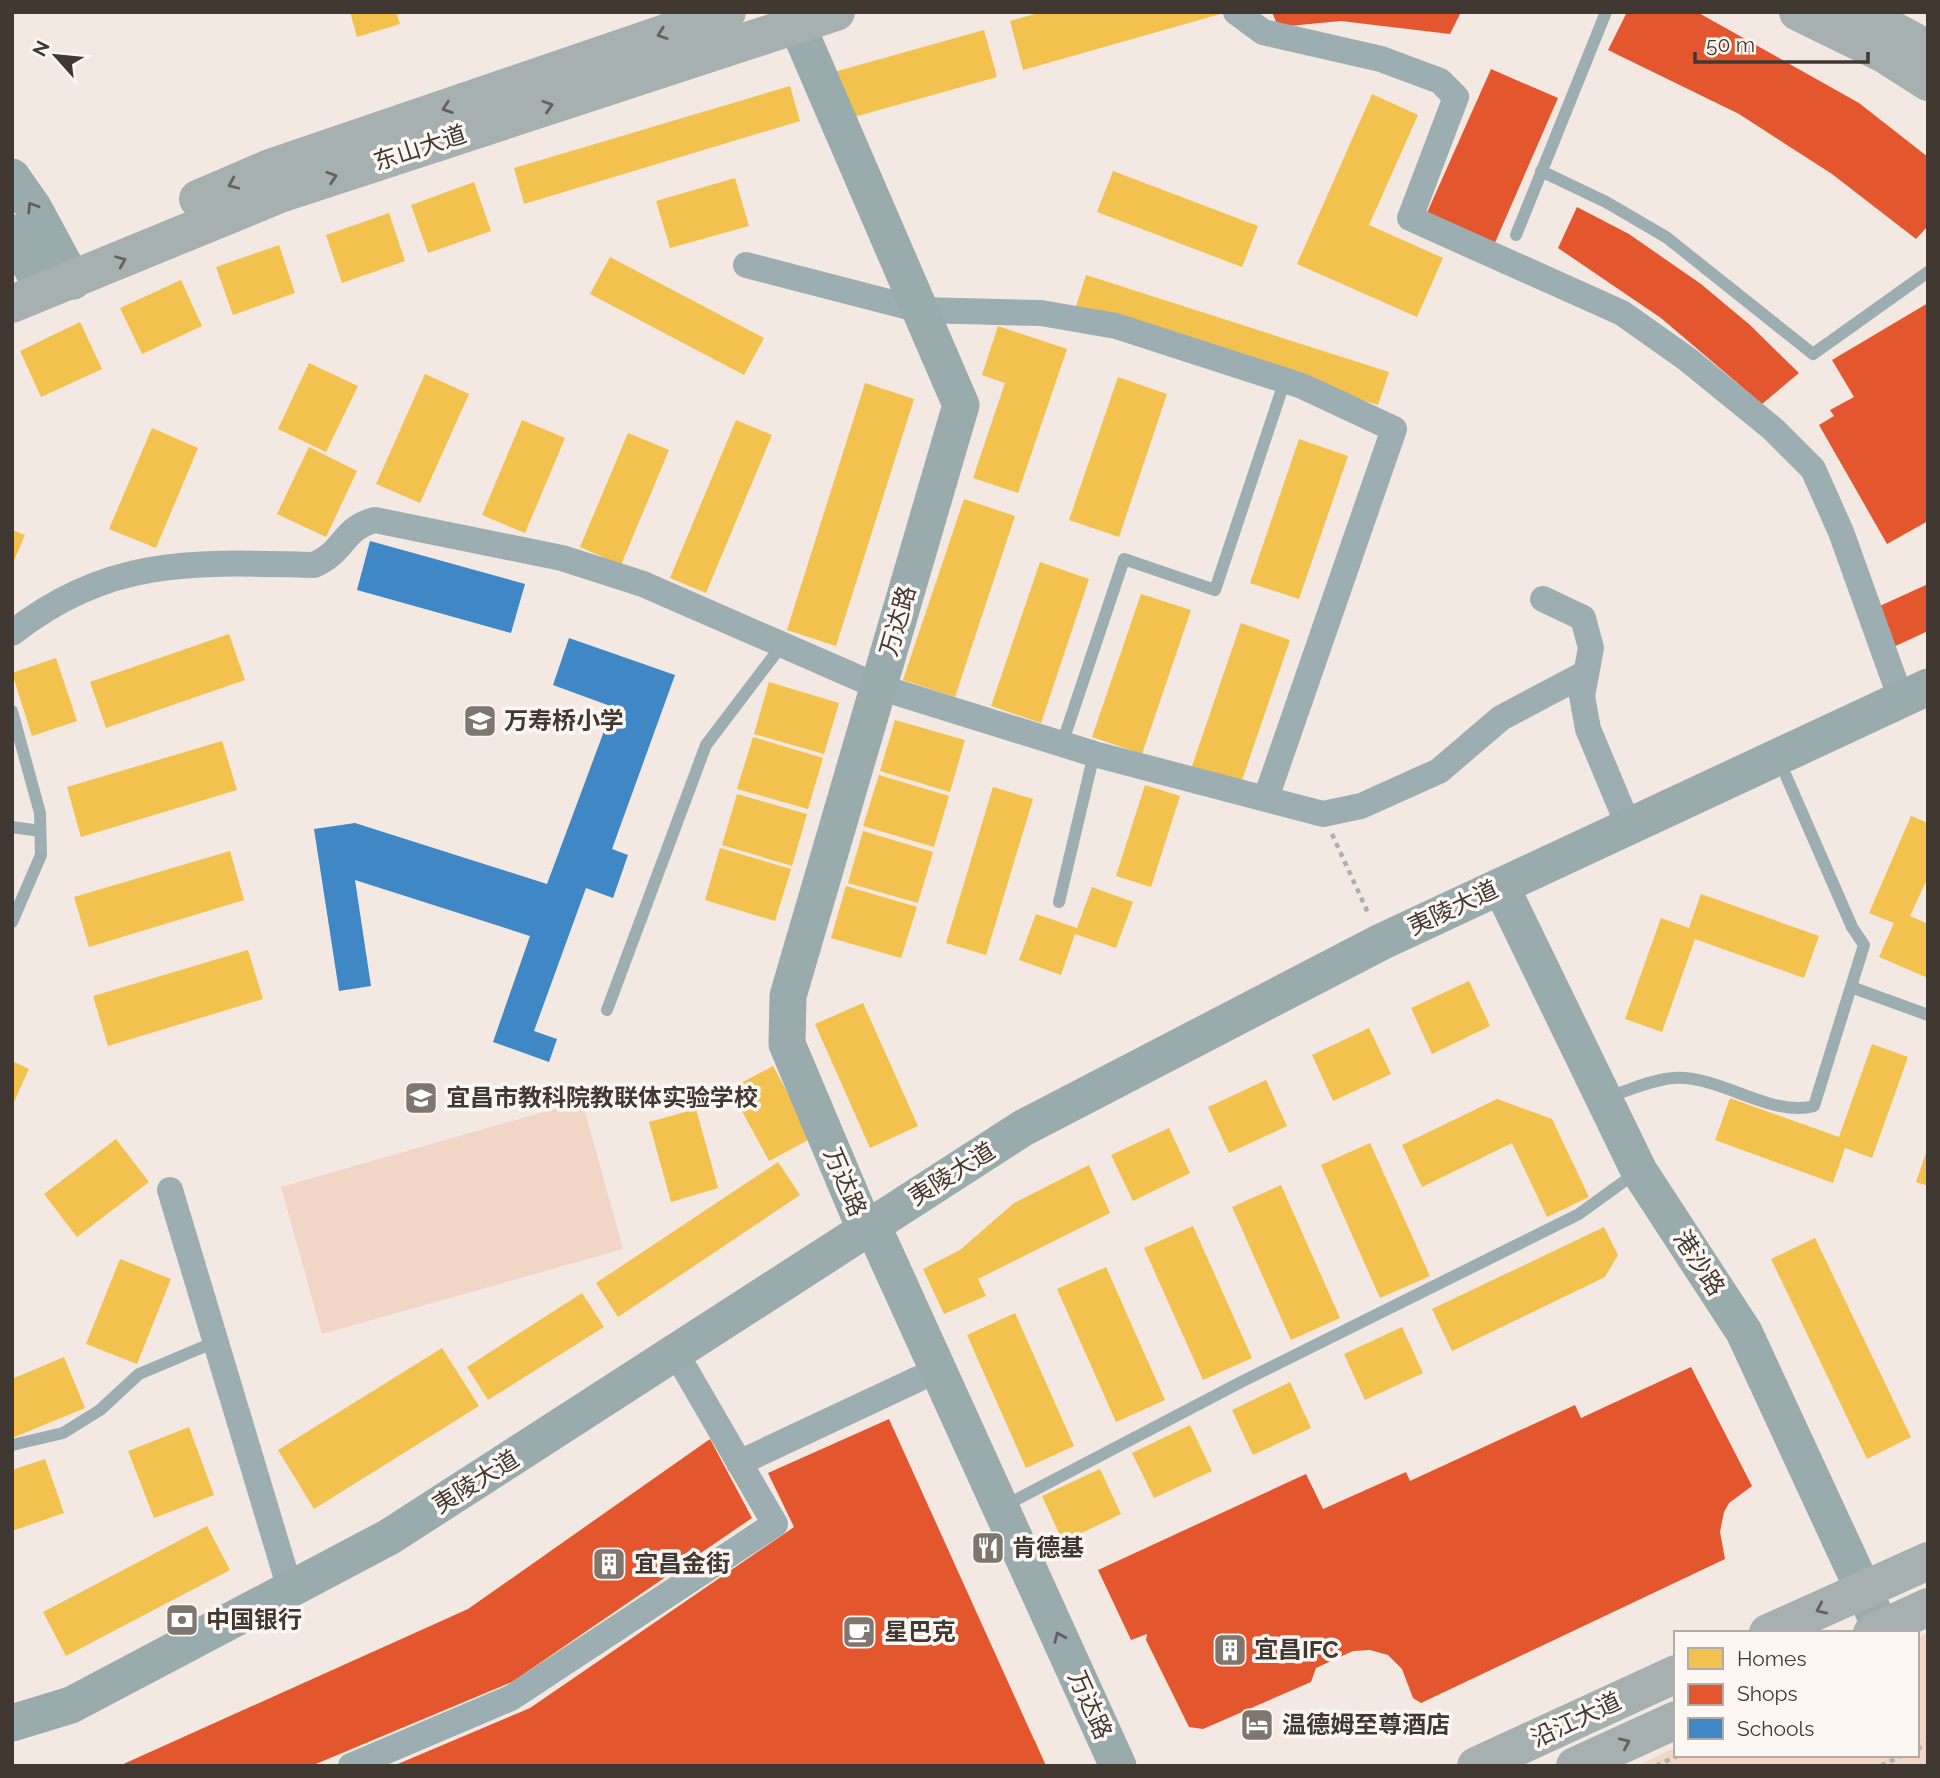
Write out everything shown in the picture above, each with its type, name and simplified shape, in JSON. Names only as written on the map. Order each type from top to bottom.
[{"type":"main road","name":"东山大道","points":[[39,280],[271,168],[727,12]]},
{"type":"main road","name":"东山大道","points":[[39,280],[280,194],[836,12]]},
{"type":"main road","points":[[1798,12],[1884,54],[1928,82]]},
{"type":"main road","points":[[1859,12],[1928,49]]},
{"type":"main road","name":"万达路","points":[[797,25],[961,405],[788,996],[788,1044],[869,1240],[918,1379],[1090,1766]]},
{"type":"main road","points":[[12,177],[33,207],[39,280]]},
{"type":"main road","points":[[12,233],[39,280]]},
{"type":"main road","name":"夷陵大道","points":[[12,1723],[71,1705],[390,1537],[611,1396],[1033,1141],[1424,938],[1786,776],[1919,699]]},
{"type":"main road","name":"夷陵大道","points":[[12,1741],[78,1719],[401,1555],[685,1369],[1023,1128],[1381,942],[1629,827],[1919,699]]},
{"type":"main road","name":"港沙路","points":[[1508,901],[1639,1171],[1744,1332],[1863,1591],[1876,1631]]},
{"type":"main road","name":"万达路","points":[[869,1240],[1000,1508],[1118,1766]]},
{"type":"main road","points":[[1773,1631],[1928,1561]]},
{"type":"main road","points":[[1876,1631],[1928,1607]]},
{"type":"main road","name":"沿江大道","points":[[1476,1766],[1674,1675]]},
{"type":"main road","name":"沿江大道","points":[[1575,1766],[1674,1721]]},
{"type":"street","points":[[1236,12],[1263,32],[1381,59],[1440,80],[1456,97],[1410,218],[1622,313],[1687,359],[1773,429],[1813,469],[1919,699]]},
{"type":"street","points":[[746,265],[920,310],[1041,313],[1116,326],[1285,380],[1394,429],[1266,798]]},
{"type":"street","points":[[12,633],[33,617],[88,585],[137,572],[205,562],[314,565],[330,558],[357,524],[375,520],[562,558],[643,584],[878,687],[1094,754],[1323,814],[1362,806],[1439,771],[1501,718],[1587,673]]},
{"type":"street","points":[[1542,599],[1583,618],[1591,648],[1582,696],[1588,729],[1629,827]]},
{"type":"street","points":[[170,1190],[290,1590]]},
{"type":"street","points":[[351,1766],[511,1698],[775,1524],[685,1369]]},
{"type":"street","points":[[739,1463],[918,1379]]},
{"type":"lane","points":[[1516,235],[1606,12]]},
{"type":"lane","points":[[1541,171],[1606,202],[1666,237],[1813,354],[1928,272]]},
{"type":"lane","points":[[1062,744],[1124,559],[1215,590],[1285,380]]},
{"type":"lane","points":[[607,1010],[706,745],[782,645]]},
{"type":"lane","points":[[12,711],[40,813],[41,855],[12,922]]},
{"type":"lane","points":[[1059,901],[1094,754]]},
{"type":"lane","points":[[1603,1098],[1674,1078],[1702,1081],[1798,1111],[1814,1106],[1864,946],[1852,927],[1786,776]]},
{"type":"lane","points":[[12,827],[40,831]]},
{"type":"lane","points":[[1851,987],[1928,1016]]},
{"type":"lane","points":[[1000,1508],[1243,1381],[1579,1214],[1639,1171]]},
{"type":"lane","points":[[12,1445],[63,1433],[100,1410],[139,1374],[215,1342]]},
{"type":"path","points":[[1323,814],[1381,942]]},
{"type":"path","points":[[1656,1766],[1675,1757]]},
{"type":"path","points":[[1881,1766],[1899,1757]]},
{"type":"shaded area","points":[[582,1101],[623,1249],[322,1334],[281,1187]]},
{"type":"shaded area","points":[[1928,1633],[1928,1766],[1637,1766],[1674,1748],[1674,1757],[1919,1757],[1919,1637]]},
{"type":"building: Homes","points":[[350,12],[396,12],[400,24],[357,37]]},
{"type":"building: Homes","points":[[1042,12],[1224,13],[1023,70],[1010,21]]},
{"type":"building: Homes","points":[[984,30],[997,77],[847,119],[834,72]]},
{"type":"building: Homes","points":[[790,86],[800,121],[524,204],[514,168]]},
{"type":"building: Homes","points":[[1372,94],[1418,115],[1369,225],[1443,258],[1417,317],[1297,264]]},
{"type":"building: Homes","points":[[1113,171],[1258,226],[1242,267],[1097,212]]},
{"type":"building: Homes","points":[[735,178],[749,226],[670,248],[656,201]]},
{"type":"building: Homes","points":[[474,182],[491,231],[428,253],[411,205]]},
{"type":"building: Homes","points":[[389,213],[405,261],[342,283],[326,235]]},
{"type":"building: Homes","points":[[279,245],[295,293],[233,315],[216,267]]},
{"type":"building: Homes","points":[[610,257],[764,338],[744,375],[590,294]]},
{"type":"building: Homes","points":[[1086,275],[1389,372],[1378,405],[1075,309]]},
{"type":"building: Homes","points":[[181,280],[202,326],[142,354],[120,308]]},
{"type":"building: Homes","points":[[80,322],[102,369],[41,397],[20,351]]},
{"type":"building: Homes","points":[[998,326],[1067,349],[1018,493],[973,478],[1005,383],[982,375]]},
{"type":"building: Homes","points":[[309,363],[358,386],[326,452],[278,429]]},
{"type":"building: Homes","points":[[425,374],[469,394],[420,503],[376,484]]},
{"type":"building: Homes","points":[[1118,377],[1167,394],[1119,537],[1069,520]]},
{"type":"building: Homes","points":[[865,383],[914,399],[836,646],[787,630]]},
{"type":"building: Homes","points":[[522,420],[565,438],[525,533],[482,515]]},
{"type":"building: Homes","points":[[736,420],[772,435],[706,593],[670,578]]},
{"type":"building: Homes","points":[[152,428],[198,448],[156,548],[109,529]]},
{"type":"building: Homes","points":[[628,433],[669,450],[621,565],[580,547]]},
{"type":"building: Homes","points":[[1299,439],[1348,456],[1299,599],[1250,583]]},
{"type":"building: Homes","points":[[309,447],[357,471],[326,537],[277,514]]},
{"type":"building: Homes","points":[[964,499],[1015,516],[955,697],[903,680]]},
{"type":"building: Homes","points":[[12,530],[25,535],[12,565]]},
{"type":"building: Homes","points":[[1040,562],[1089,579],[1041,723],[991,706]]},
{"type":"building: Homes","points":[[1141,594],[1191,610],[1142,754],[1092,737]]},
{"type":"building: Homes","points":[[1241,623],[1290,640],[1241,783],[1192,766]]},
{"type":"building: Homes","points":[[229,634],[245,680],[106,728],[90,682]]},
{"type":"building: Homes","points":[[56,658],[77,721],[32,736],[12,673]]},
{"type":"building: Homes","points":[[769,682],[839,703],[824,754],[754,734]]},
{"type":"building: Homes","points":[[895,720],[965,740],[950,792],[880,771]]},
{"type":"building: Homes","points":[[753,737],[823,758],[808,809],[737,789]]},
{"type":"building: Homes","points":[[222,741],[237,790],[81,837],[67,787]]},
{"type":"building: Homes","points":[[879,775],[949,796],[934,847],[863,826]]},
{"type":"building: Homes","points":[[1145,785],[1180,796],[1151,887],[1116,876]]},
{"type":"building: Homes","points":[[993,787],[1033,799],[986,955],[946,943]]},
{"type":"building: Homes","points":[[737,794],[807,814],[792,866],[722,845]]},
{"type":"building: Homes","points":[[1911,816],[1928,823],[1928,877],[1910,916],[1928,924],[1928,978],[1879,957],[1894,923],[1869,913]]},
{"type":"building: Homes","points":[[863,831],[933,852],[918,903],[848,883]]},
{"type":"building: Homes","points":[[720,848],[791,869],[775,921],[705,900]]},
{"type":"building: Homes","points":[[230,851],[244,900],[89,947],[74,897]]},
{"type":"building: Homes","points":[[846,886],[917,907],[901,958],[831,938]]},
{"type":"building: Homes","points":[[1092,887],[1133,902],[1116,948],[1075,934],[1061,975],[1019,960],[1036,914],[1077,928]]},
{"type":"building: Homes","points":[[1701,894],[1819,936],[1804,978],[1695,939],[1662,1032],[1625,1019],[1661,918],[1689,928]]},
{"type":"building: Homes","points":[[248,950],[263,999],[108,1046],[93,996]]},
{"type":"building: Homes","points":[[1469,981],[1490,1026],[1432,1054],[1411,1008]]},
{"type":"building: Homes","points":[[863,1003],[918,1126],[870,1148],[815,1024]]},
{"type":"building: Homes","points":[[1369,1028],[1391,1074],[1333,1101],[1312,1055]]},
{"type":"building: Homes","points":[[1872,1044],[1908,1057],[1872,1158],[1845,1148],[1833,1183],[1715,1140],[1730,1098],[1839,1137]]},
{"type":"building: Homes","points":[[12,1061],[29,1069],[12,1106]]},
{"type":"building: Homes","points":[[773,1066],[812,1138],[769,1161],[730,1089]]},
{"type":"building: Homes","points":[[1266,1080],[1287,1126],[1229,1153],[1208,1107]]},
{"type":"building: Homes","points":[[1497,1099],[1552,1119],[1589,1197],[1547,1217],[1512,1143],[1422,1187],[1402,1145]]},
{"type":"building: Homes","points":[[696,1109],[718,1188],[671,1202],[649,1122]]},
{"type":"building: Homes","points":[[1169,1128],[1190,1173],[1133,1201],[1111,1155]]},
{"type":"building: Homes","points":[[116,1139],[149,1182],[77,1237],[44,1194]]},
{"type":"building: Homes","points":[[1370,1143],[1430,1276],[1380,1298],[1321,1165]]},
{"type":"building: Homes","points":[[1928,1150],[1928,1186],[1916,1182]]},
{"type":"building: Homes","points":[[778,1162],[800,1195],[618,1317],[596,1283]]},
{"type":"building: Homes","points":[[1089,1165],[1110,1213],[978,1279],[986,1296],[944,1314],[923,1269],[960,1250],[1014,1203]]},
{"type":"building: Homes","points":[[1281,1185],[1340,1318],[1291,1340],[1232,1207]]},
{"type":"building: Homes","points":[[1193,1226],[1252,1358],[1203,1380],[1144,1248]]},
{"type":"building: Homes","points":[[1604,1227],[1618,1255],[1605,1277],[1452,1351],[1432,1309]]},
{"type":"building: Homes","points":[[1815,1238],[1911,1437],[1867,1459],[1771,1259]]},
{"type":"building: Homes","points":[[120,1259],[171,1279],[137,1364],[86,1344]]},
{"type":"building: Homes","points":[[1106,1267],[1165,1400],[1116,1422],[1057,1289]]},
{"type":"building: Homes","points":[[582,1293],[604,1327],[488,1400],[467,1367]]},
{"type":"building: Homes","points":[[1015,1313],[1074,1446],[1026,1468],[967,1335]]},
{"type":"building: Homes","points":[[1402,1327],[1423,1373],[1365,1400],[1344,1354]]},
{"type":"building: Homes","points":[[442,1348],[479,1406],[314,1509],[278,1450]]},
{"type":"building: Homes","points":[[64,1357],[85,1408],[12,1438],[12,1379]]},
{"type":"building: Homes","points":[[1674,1376],[1702,1439],[1610,1480],[1582,1418]]},
{"type":"building: Homes","points":[[1290,1382],[1311,1428],[1253,1455],[1232,1410]]},
{"type":"building: Homes","points":[[1190,1425],[1212,1471],[1154,1498],[1132,1453]]},
{"type":"building: Homes","points":[[189,1427],[214,1495],[154,1518],[128,1451]]},
{"type":"building: Homes","points":[[1505,1438],[1532,1500],[1439,1541],[1412,1480]]},
{"type":"building: Homes","points":[[45,1459],[64,1513],[12,1531],[12,1470]]},
{"type":"building: Homes","points":[[1100,1469],[1121,1514],[1063,1542],[1042,1496]]},
{"type":"building: Homes","points":[[207,1526],[230,1570],[66,1656],[43,1612]]},
{"type":"building: Homes","points":[[1035,1740],[1046,1766],[975,1766]]},
{"type":"building: Shops","points":[[1272,12],[1461,12],[1450,34],[1341,21],[1278,27]]},
{"type":"building: Shops","points":[[1627,12],[1697,12],[1859,103],[1928,157],[1928,226],[1916,239],[1832,174],[1739,114],[1608,50]]},
{"type":"building: Shops","points":[[1491,69],[1558,98],[1494,245],[1426,215]]},
{"type":"building: Shops","points":[[1577,207],[1629,234],[1701,284],[1750,325],[1799,373],[1762,404],[1661,318],[1558,248]]},
{"type":"building: Shops","points":[[1928,303],[1928,521],[1887,544],[1819,425],[1834,416],[1830,410],[1854,397],[1832,360]]},
{"type":"building: Shops","points":[[1928,584],[1928,631],[1889,649],[1871,610]]},
{"type":"building: Shops","points":[[1691,1367],[1752,1486],[1729,1503],[1724,1512],[1720,1532],[1725,1559],[1421,1703],[1413,1698],[1402,1669],[1388,1655],[1370,1650],[1353,1651],[1316,1668],[1311,1682],[1203,1729],[1189,1727],[1146,1640],[1147,1634],[1131,1640],[1098,1570],[1306,1474],[1323,1509],[1406,1472],[1410,1481],[1575,1405],[1581,1418]]},
{"type":"building: Shops","points":[[889,1419],[1046,1766],[393,1766],[530,1708],[794,1527],[768,1473]]},
{"type":"building: Shops","name":"宜昌金街","points":[[710,1439],[752,1518],[512,1682],[311,1766],[119,1766],[468,1609]]},
{"type":"building: Schools","points":[[370,541],[525,584],[511,633],[357,590]]},
{"type":"building: Schools","points":[[569,638],[675,675],[612,849],[628,855],[613,898],[586,888],[534,1031],[557,1039],[549,1062],[493,1042],[530,936],[355,880],[371,986],[339,991],[314,829],[355,823],[547,884],[613,707],[553,685]]},
{"type":"place","name":"万寿桥小学","points":[[480,721]]},
{"type":"place","name":"宜昌市教科院教联体实验学校","points":[[421,1098]]},
{"type":"place","name":"肯德基","points":[[988,1548]]},
{"type":"place","name":"宜昌金街","points":[[609,1564]]},
{"type":"place","name":"中国银行","points":[[182,1620]]},
{"type":"place","name":"星巴克","points":[[859,1632]]},
{"type":"place","name":"宜昌IFC","points":[[1230,1650]]},
{"type":"place","name":"温德姆至尊酒店","points":[[1257,1725]]}]
